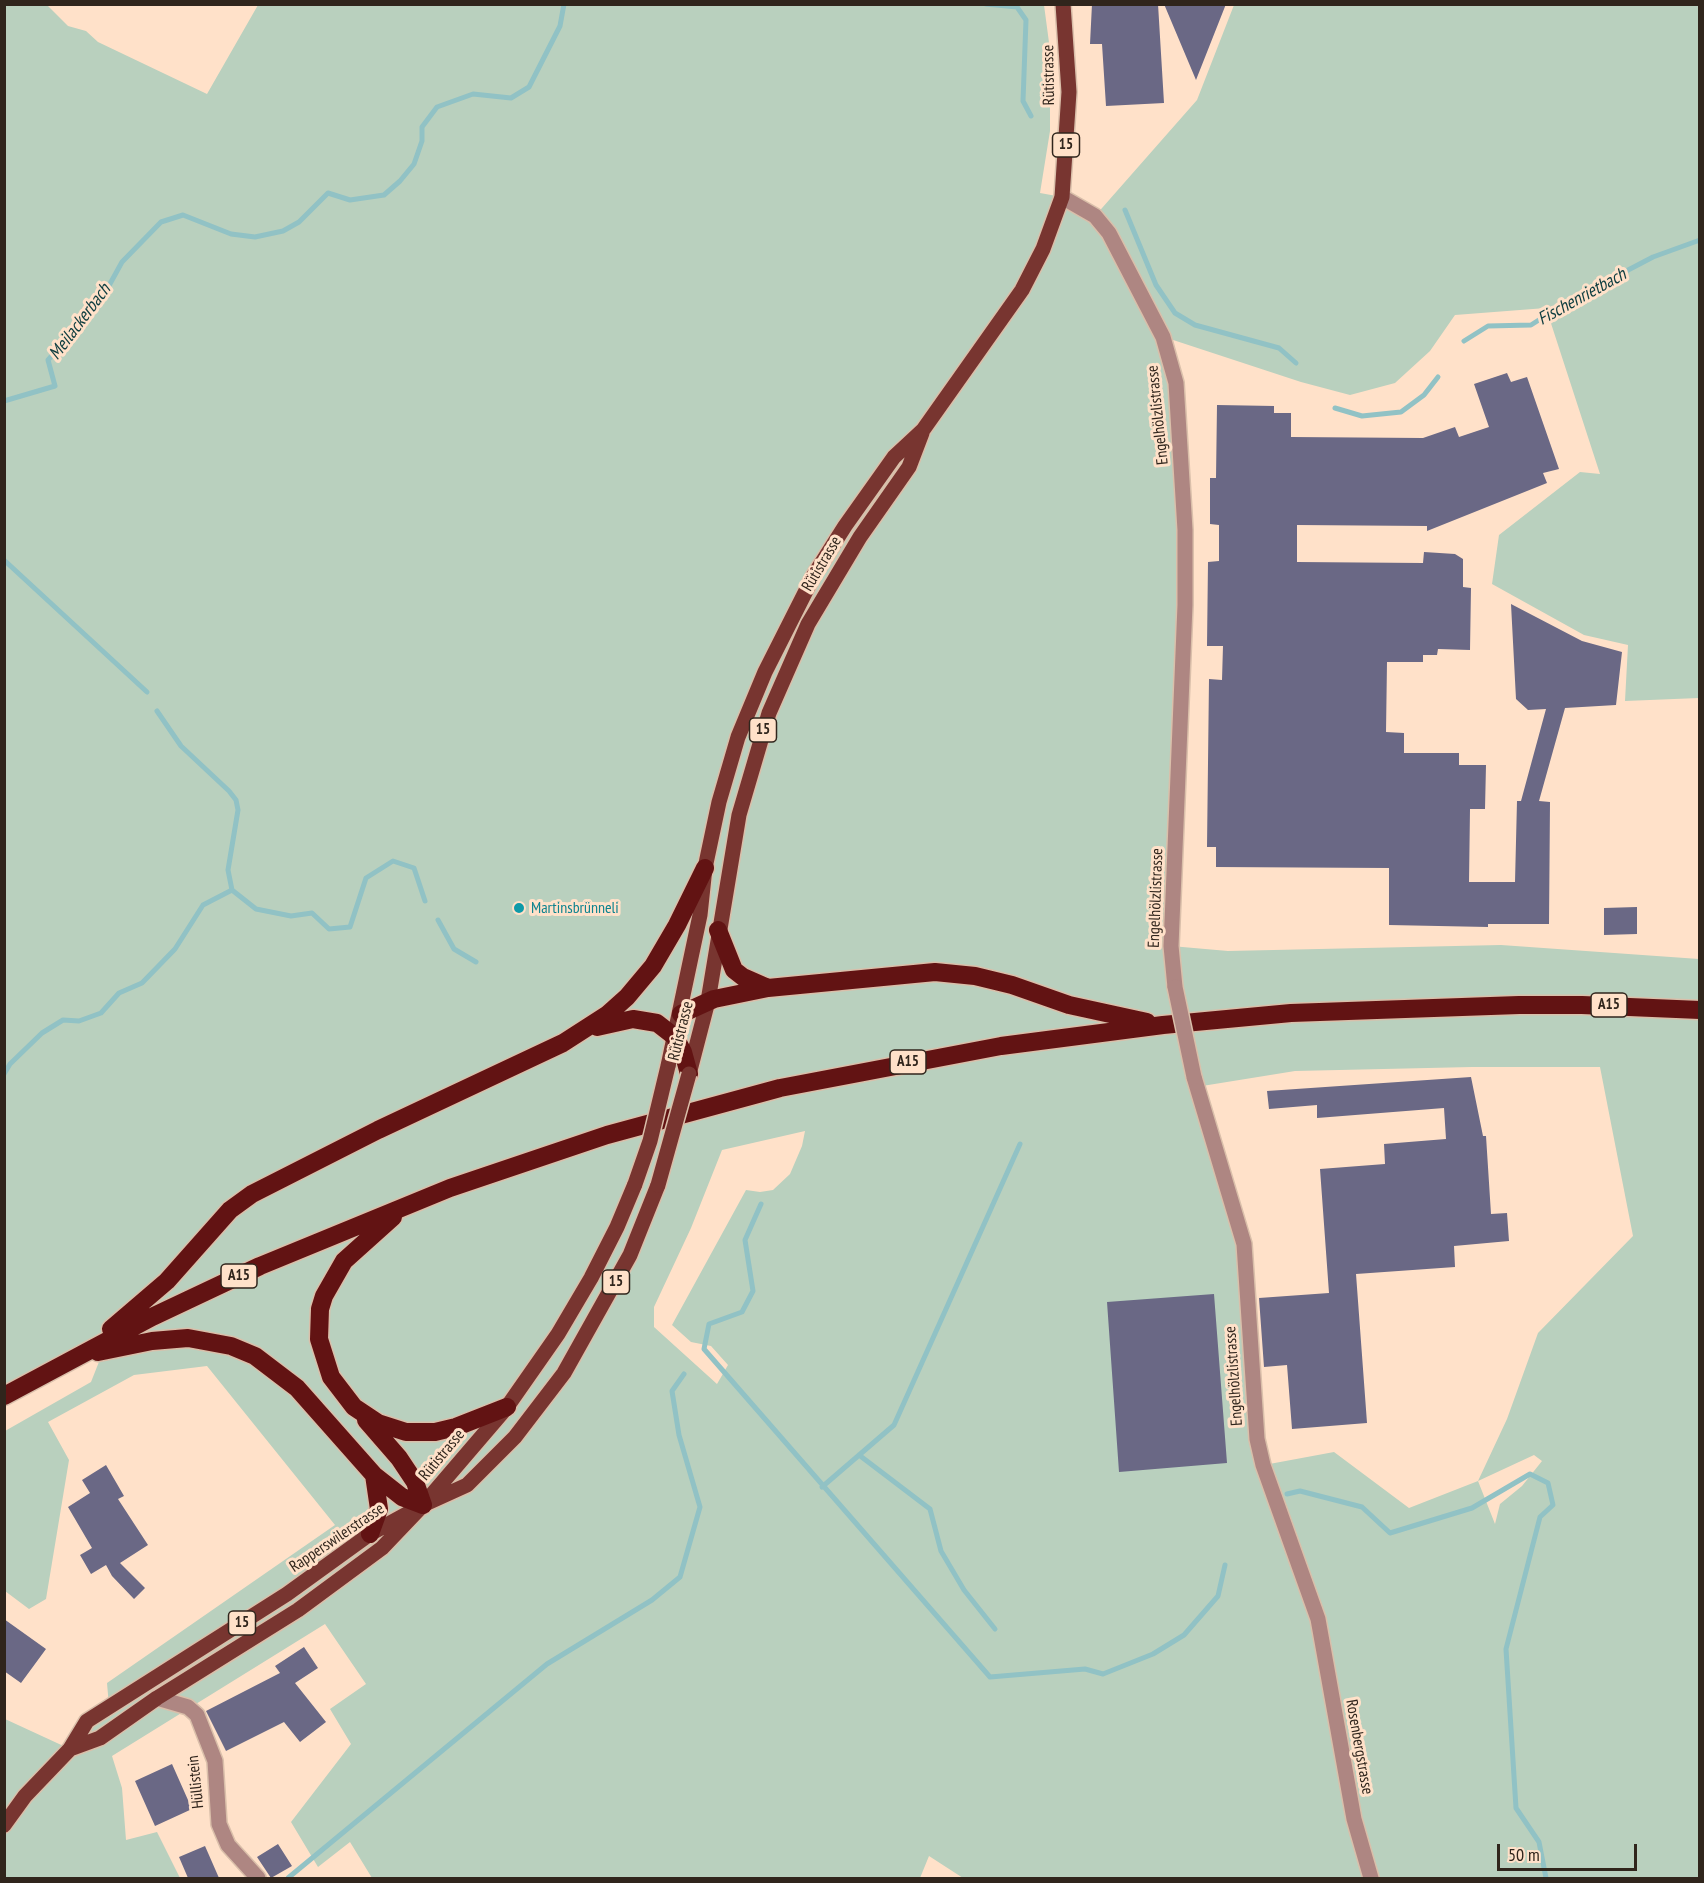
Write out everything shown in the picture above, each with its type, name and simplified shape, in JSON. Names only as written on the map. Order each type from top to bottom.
[{"type":"highway","points":[[585,1031],[627,997],[643,980],[677,925],[705,868]]},
{"type":"highway","points":[[718,930],[734,970],[743,977],[768,988]]},
{"type":"highway","points":[[681,1014],[708,1001],[768,988],[907,974],[963,974],[1012,985],[1069,1005],[1162,1024]]},
{"type":"highway","name":"A15","points":[[4,1396],[152,1317],[260,1266],[405,1206],[508,1167],[607,1135],[780,1088],[1001,1046],[1162,1024],[1291,1013],[1582,1005],[1700,1010]]},
{"type":"highway","points":[[79,1356],[144,1303],[167,1281],[213,1227],[230,1210],[252,1194],[378,1130],[585,1031],[617,1022],[645,1020],[657,1023],[675,1037],[689,1067]]},
{"type":"highway","points":[[405,1206],[345,1261],[329,1283],[320,1309],[319,1339],[326,1365],[337,1386],[399,1458],[415,1482],[423,1505]]},
{"type":"highway","points":[[79,1356],[152,1341],[188,1338],[215,1342],[244,1351],[271,1365],[297,1388],[374,1475],[402,1497],[423,1505]]},
{"type":"highway","points":[[354,1407],[378,1423],[406,1432],[435,1432],[456,1427],[507,1407]]},
{"type":"highway","points":[[370,1534],[379,1509],[374,1475]]},
{"type":"main road","name":"Rütistrasse","points":[[423,1505],[507,1407],[558,1334],[591,1278],[617,1227],[635,1184],[650,1141],[681,1014],[700,915],[705,868],[719,801],[738,737],[790,619],[839,536],[881,474],[894,457],[923,430],[1022,290],[1043,249],[1062,197],[1069,92],[1063,4]]},
{"type":"main road","name":"Rütistrasse","points":[[423,1505],[467,1485],[515,1437],[544,1402],[611,1293],[643,1228],[658,1185],[708,1001],[738,815],[769,713],[808,624],[860,537],[909,467],[923,430]]},
{"type":"main road","name":"Rapperswilerstrasse","points":[[4,1825],[25,1796],[69,1749],[87,1721],[277,1601],[370,1534],[423,1505]]},
{"type":"main road","name":"Rapperswilerstrasse","points":[[69,1749],[100,1738],[157,1698],[324,1592],[382,1548],[423,1505]]},
{"type":"street","name":"Engelhölzlistrasse","points":[[1062,197],[1095,216],[1108,233],[1163,337],[1176,383],[1185,530],[1185,605],[1171,946],[1175,987],[1194,1077],[1244,1244],[1257,1439],[1263,1465],[1318,1619]]},
{"type":"street","name":"Rosenbergstrasse","points":[[1318,1619],[1354,1819],[1371,1878]]},
{"type":"street","name":"Hüllistein","points":[[157,1698],[188,1707],[197,1715],[215,1761],[219,1824],[228,1845],[258,1878]]},
{"type":"green space","points":[[5,5],[47,5],[68,26],[86,31],[98,42],[207,94],[258,5],[1044,5],[1050,50],[1050,131],[1040,193],[1062,197],[1095,216],[1197,100],[1234,5],[1699,5],[1699,698],[1625,701],[1628,645],[1584,635],[1492,584],[1499,535],[1580,472],[1600,474],[1546,308],[1455,315],[1430,351],[1395,383],[1350,395],[1301,382],[1164,337],[1182,469],[1171,946],[1228,951],[1501,945],[1699,959],[1699,1878],[963,1878],[929,1856],[920,1878],[372,1878],[350,1842],[318,1867],[291,1822],[351,1744],[330,1709],[366,1684],[325,1624],[112,1756],[122,1788],[126,1840],[157,1832],[180,1878],[5,1878],[5,1719],[70,1749],[109,1706],[107,1683],[335,1525],[207,1366],[134,1375],[48,1422],[69,1460],[46,1599],[29,1609],[5,1591],[5,1431],[91,1382],[112,1329],[5,1396]],"holes":[[[1600,1067],[1633,1236],[1538,1333],[1507,1419],[1478,1481],[1409,1508],[1334,1452],[1264,1465],[1244,1244],[1196,1087],[1295,1071]],[[805,1131],[802,1146],[790,1174],[773,1190],[760,1192],[746,1190],[672,1325],[691,1342],[711,1346],[728,1365],[717,1384],[654,1327],[654,1307],[691,1228],[722,1150]],[[1534,1455],[1542,1461],[1522,1486],[1500,1504],[1495,1524],[1478,1481]]]},
{"type":"building","points":[[1092,4],[1158,4],[1164,103],[1106,106],[1102,44],[1090,44]]},
{"type":"building","points":[[1164,4],[1226,4],[1196,80]]},
{"type":"building","points":[[1507,373],[1511,382],[1527,377],[1559,469],[1543,473],[1547,483],[1427,531],[1427,526],[1297,525],[1297,562],[1423,563],[1424,552],[1455,554],[1463,559],[1463,587],[1471,588],[1470,650],[1438,649],[1437,655],[1423,655],[1423,662],[1387,662],[1386,732],[1404,733],[1404,753],[1459,753],[1459,765],[1486,765],[1485,809],[1470,809],[1469,882],[1515,882],[1517,801],[1521,801],[1546,709],[1528,710],[1516,699],[1511,604],[1582,641],[1622,652],[1616,705],[1565,708],[1539,801],[1550,802],[1549,924],[1488,924],[1488,927],[1389,925],[1389,868],[1216,867],[1216,847],[1207,847],[1209,679],[1222,680],[1223,646],[1207,646],[1208,562],[1219,561],[1219,525],[1210,524],[1210,478],[1216,478],[1217,405],[1274,406],[1274,413],[1291,413],[1291,437],[1423,438],[1455,427],[1459,437],[1489,427],[1474,384]]},
{"type":"building","points":[[1637,907],[1637,934],[1604,935],[1604,908]]},
{"type":"building","points":[[1471,1077],[1483,1136],[1486,1136],[1491,1214],[1507,1213],[1509,1241],[1454,1246],[1455,1267],[1356,1274],[1367,1423],[1292,1429],[1287,1365],[1264,1367],[1259,1298],[1329,1293],[1320,1169],[1385,1164],[1384,1144],[1446,1139],[1444,1108],[1317,1118],[1317,1105],[1269,1109],[1267,1091]]},
{"type":"building","points":[[1214,1294],[1227,1463],[1119,1472],[1107,1302]]},
{"type":"building","points":[[106,1465],[124,1496],[118,1499],[148,1545],[120,1563],[145,1588],[134,1599],[112,1576],[106,1565],[91,1574],[80,1555],[92,1548],[68,1507],[90,1493],[82,1480]]},
{"type":"building","points":[[4,1619],[46,1649],[21,1683],[4,1671]]},
{"type":"building","points":[[304,1647],[318,1668],[295,1683],[326,1722],[300,1742],[284,1722],[226,1751],[206,1711],[280,1673],[275,1666]]},
{"type":"building","points":[[172,1764],[192,1809],[155,1826],[135,1781]]},
{"type":"building","points":[[278,1844],[292,1866],[271,1878],[257,1857]]},
{"type":"building","points":[[205,1846],[219,1878],[188,1878],[179,1857]]},
{"type":"waterway","name":"Meilackerbach","points":[[4,401],[55,386],[48,360],[100,302],[122,262],[161,222],[183,215],[231,234],[255,237],[283,231],[299,222],[328,193],[350,200],[384,195],[414,164],[422,141],[422,127],[437,107],[473,94],[511,98],[529,87],[560,26],[564,4]]},
{"type":"waterway","points":[[986,4],[1017,7],[1026,20],[1023,101],[1031,116]]},
{"type":"waterway","name":"Fischenrietbach","points":[[1125,210],[1156,285],[1175,313],[1195,325],[1279,348],[1296,363]]},
{"type":"waterway","name":"Fischenrietbach","points":[[1464,341],[1488,326],[1531,325],[1567,302],[1653,257],[1700,240]]},
{"type":"waterway","name":"Fischenrietbach","points":[[1335,408],[1362,416],[1401,412],[1424,395],[1438,377]]},
{"type":"waterway","points":[[4,560],[147,692]]},
{"type":"waterway","points":[[157,711],[181,746],[236,800],[238,810],[228,870],[232,890],[256,909],[291,916],[312,913],[329,929],[350,927],[366,878],[393,861],[414,868],[425,901]]},
{"type":"waterway","points":[[4,1074],[10,1064],[42,1033],[63,1020],[79,1021],[101,1013],[119,993],[142,983],[175,949],[203,905],[232,890]]},
{"type":"waterway","points":[[438,920],[454,949],[476,962]]},
{"type":"waterway","points":[[822,1487],[894,1425],[1020,1144]]},
{"type":"waterway","points":[[761,1204],[745,1240],[753,1291],[742,1312],[709,1324],[704,1349],[990,1677],[1085,1669],[1103,1674],[1153,1654],[1184,1635],[1218,1596],[1225,1565]]},
{"type":"waterway","points":[[288,1878],[547,1664],[652,1600],[680,1577],[700,1507],[679,1435],[672,1391],[684,1374]]},
{"type":"waterway","points":[[859,1455],[930,1509],[941,1551],[964,1590],[995,1629]]},
{"type":"waterway","points":[[1287,1494],[1300,1491],[1362,1507],[1390,1533],[1472,1508],[1530,1474],[1548,1483],[1553,1505],[1540,1517],[1506,1649],[1516,1808],[1539,1842],[1546,1878]]},
{"type":"place","name":"Martinsbrünneli","points":[[519,908]]}]
